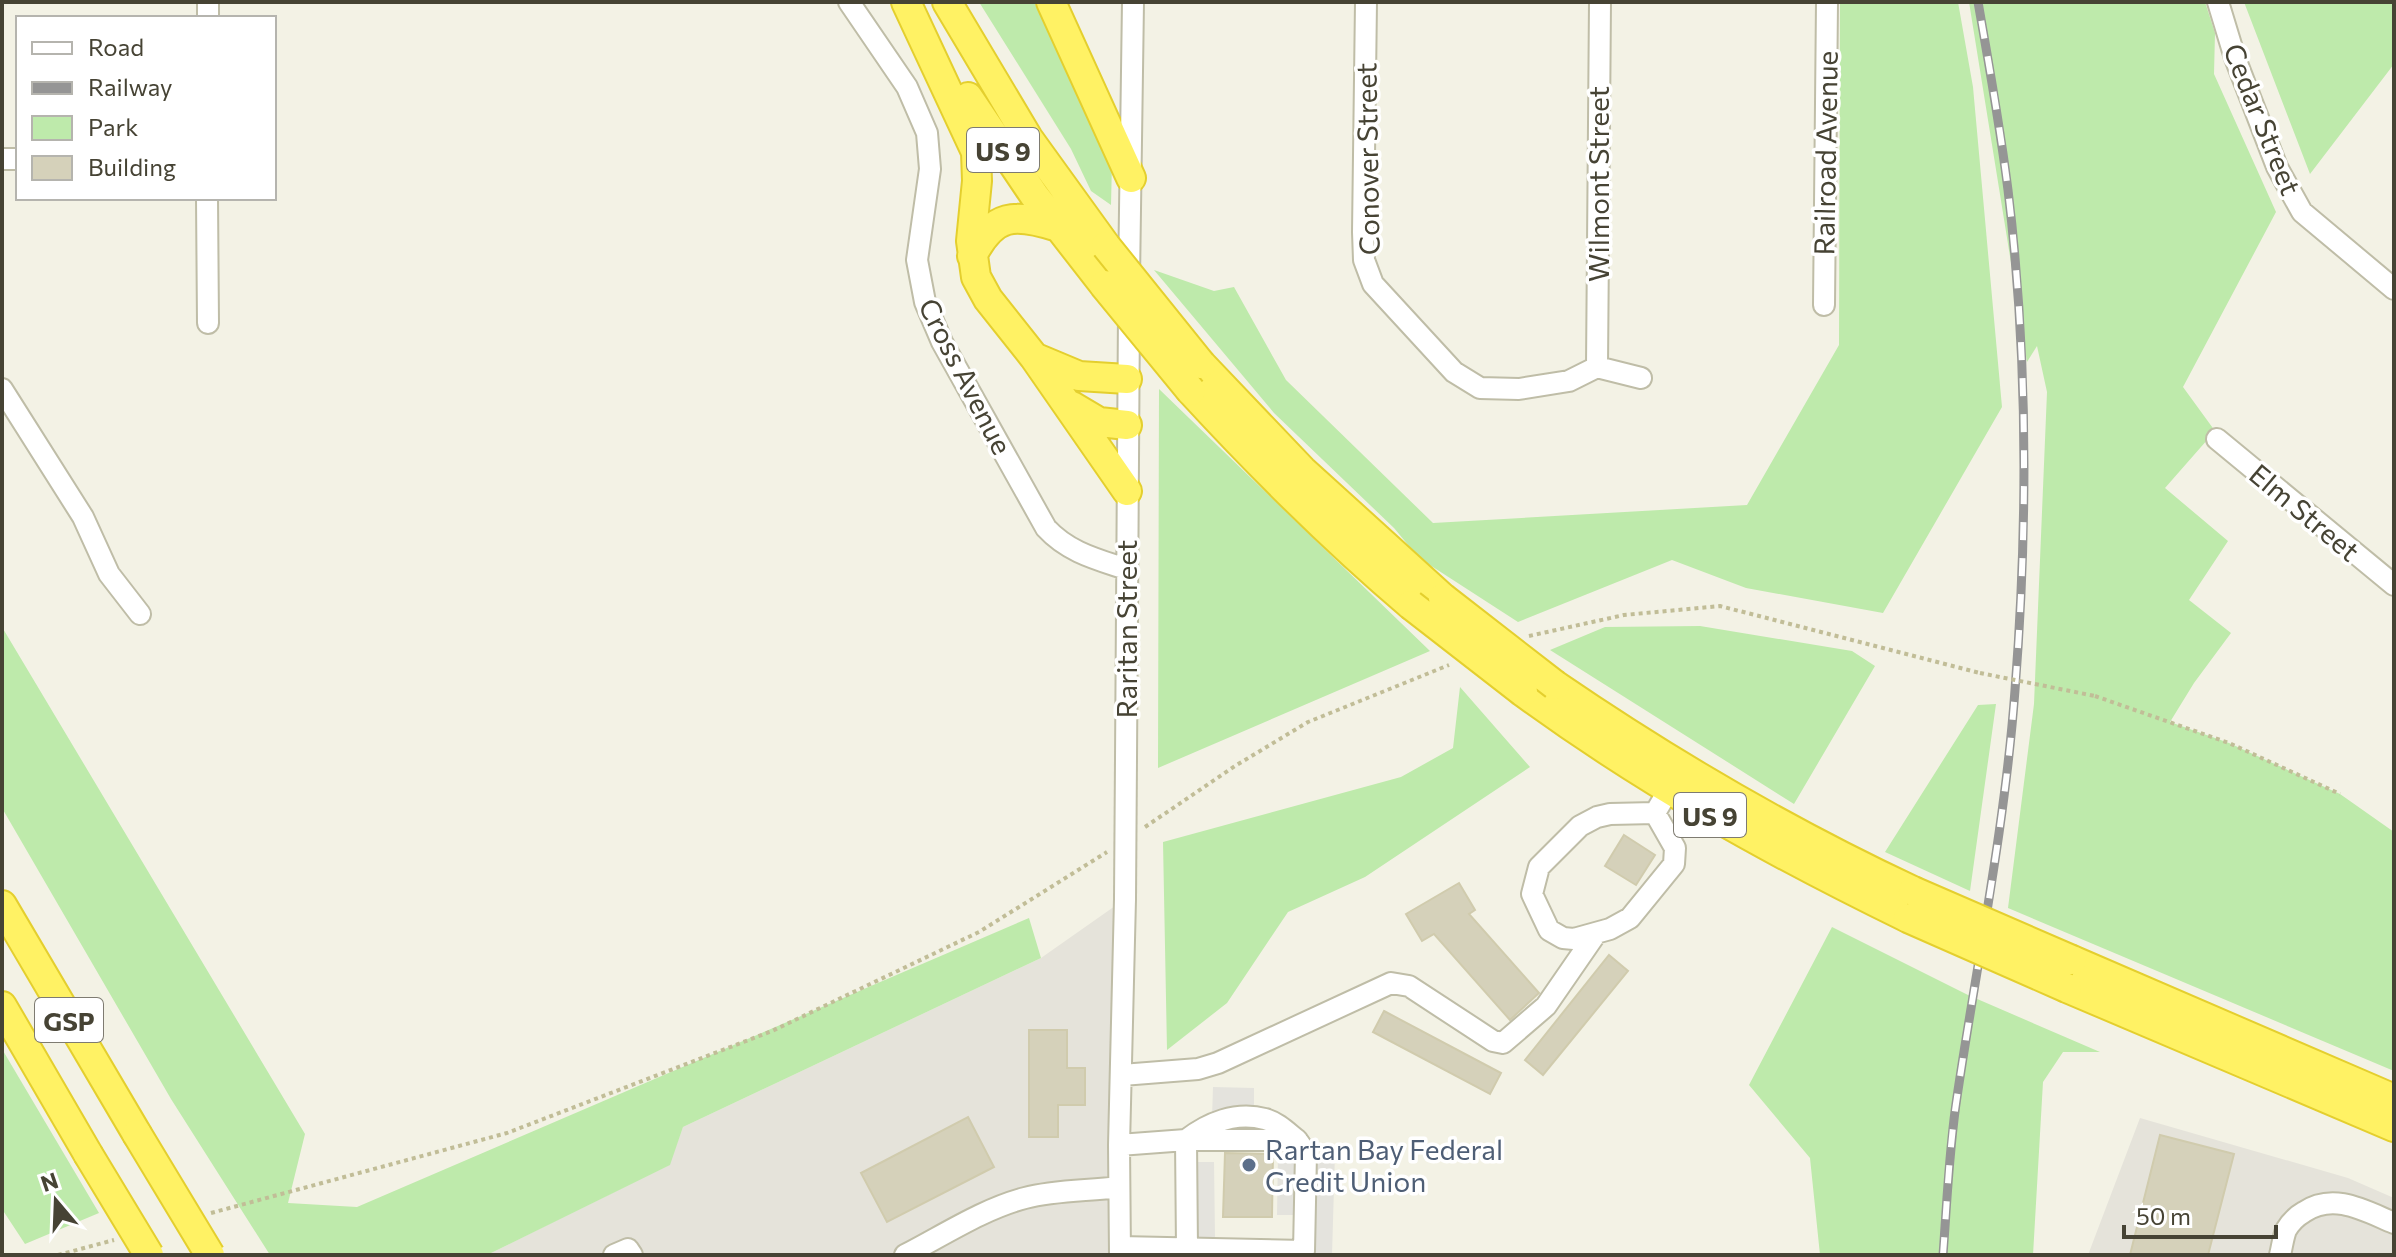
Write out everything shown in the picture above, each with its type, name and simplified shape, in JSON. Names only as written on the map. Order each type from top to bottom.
[{"type":"highway","name":"US 9","points":[[947,2],[1028,138],[1196,378],[1303,508],[1411,605],[1577,731],[1661,802],[1910,905],[2072,960],[2394,1099]]},
{"type":"highway","points":[[959,2],[980,61]]},
{"type":"highway","points":[[1051,2],[1131,178]]},
{"type":"highway","name":"US 9","points":[[908,6],[992,134],[1104,285],[1196,378],[1443,598],[1555,685],[1680,767],[1814,842],[1910,905],[2067,988],[2394,1127]]},
{"type":"highway","points":[[908,6],[976,152],[972,256],[982,288],[1127,491]]},
{"type":"highway","points":[[972,256],[987,231],[1006,219],[1027,219],[1058,227]]},
{"type":"highway","points":[[1034,357],[1079,376],[1127,379]]},
{"type":"highway","points":[[1065,401],[1099,422],[1127,425]]},
{"type":"highway","name":"GSP","points":[[2,905],[210,1255]]},
{"type":"highway","name":"GSP","points":[[2,1006],[149,1255]]},
{"type":"street","name":"Cross Avenue","points":[[849,2],[907,87],[927,133],[930,169],[917,260],[921,288],[936,330],[1046,528],[1076,552],[1126,569]]},
{"type":"street","name":"Raritan Street","points":[[1120,1251],[1133,2]]},
{"type":"street","name":"Conover Street","points":[[1366,2],[1363,232],[1364,260],[1373,284],[1454,372],[1480,388],[1519,389],[1569,381],[1597,367]]},
{"type":"street","name":"Wilmont Street","points":[[1597,367],[1600,2]]},
{"type":"street","name":"Railroad Avenue","points":[[1824,305],[1827,2]]},
{"type":"street","name":"Cedar Street","points":[[2218,2],[2235,58],[2277,167],[2302,212],[2394,289]]},
{"type":"street","points":[[207,200],[208,323]]},
{"type":"street","points":[[1597,367],[1641,378]]},
{"type":"street","points":[[2,389],[83,517],[109,574],[140,614]]},
{"type":"street","name":"Elm Street","points":[[2217,439],[2394,585]]},
{"type":"street","points":[[1661,802],[1675,848],[1674,864],[1630,918],[1595,935],[1574,939],[1563,938],[1549,930],[1532,894],[1539,867],[1580,826],[1597,817],[1661,802]]},
{"type":"street","points":[[1122,1075],[1198,1069],[1218,1063],[1391,983],[1409,986],[1493,1041],[1503,1043],[1546,1006],[1595,935]]},
{"type":"street","points":[[1186,1140],[1187,1249]]},
{"type":"street","points":[[1119,1145],[1186,1140],[1297,1140],[1306,1153],[1304,1251],[1120,1251]]},
{"type":"street","points":[[905,1255],[986,1213],[1023,1198],[1119,1187]]},
{"type":"street","points":[[2280,1255],[2293,1221],[2321,1204],[2339,1202],[2394,1223]]},
{"type":"street","points":[[614,1255],[628,1249],[632,1255]]},
{"type":"path","points":[[1524,637],[1624,615],[1720,606],[1980,673],[2095,696],[2229,743],[2340,794]]},
{"type":"path","points":[[1144,828],[1235,766],[1308,722],[1462,659]]},
{"type":"path","points":[[197,1217],[507,1133],[772,1031],[979,932],[1119,844]]},
{"type":"path","points":[[58,1255],[121,1238]]},
{"type":"shaded area","points":[[1125,899],[1120,1255],[487,1255],[669,1165],[683,1127],[1041,958]]},
{"type":"shaded area","points":[[1213,1087],[1254,1088],[1254,1118],[1212,1118]]},
{"type":"shaded area","points":[[2140,1118],[2348,1178],[2394,1198],[2394,1255],[2088,1255]]},
{"type":"shaded area","points":[[1306,1153],[1335,1153],[1332,1255],[1304,1255],[1305,1215],[1277,1215],[1278,1156],[1305,1157]]},
{"type":"shaded area","points":[[1186,1162],[1214,1162],[1215,1237],[1187,1238]]},
{"type":"green space","points":[[979,2],[1034,2],[1112,162],[1111,205],[1091,191],[1071,149]]},
{"type":"green space","points":[[1840,2],[1958,2],[1973,87],[2002,407],[1883,613],[1746,588],[1672,560],[1518,622],[1419,558],[1394,528],[1274,413],[1154,270],[1214,291],[1234,287],[1286,380],[1433,523],[1747,505],[1839,345]]},
{"type":"green space","points":[[1969,2],[2205,2],[2215,33],[2214,74],[2276,212],[2183,387],[2215,431],[2165,488],[2228,541],[2189,600],[2231,633],[2170,722],[2229,743],[2340,794],[2394,832],[2394,1071],[2008,908],[2034,704],[2047,392],[2037,346],[2027,362]]},
{"type":"green space","points":[[2244,2],[2394,2],[2394,64],[2310,174]]},
{"type":"green space","points":[[1159,389],[1430,651],[1158,768]]},
{"type":"green space","points":[[1700,626],[1852,651],[1875,666],[1794,804],[1550,650],[1605,627]]},
{"type":"green space","points":[[2,627],[305,1134],[288,1203],[357,1207],[1029,918],[1041,958],[683,1127],[670,1165],[487,1255],[270,1255],[171,1099],[2,808]]},
{"type":"green space","points":[[1460,687],[1530,767],[1365,877],[1288,912],[1227,1003],[1167,1050],[1163,842],[1401,777],[1453,748]]},
{"type":"green space","points":[[1996,704],[1970,891],[1885,852],[1978,705]]},
{"type":"green space","points":[[1832,927],[1968,995],[2100,1052],[2063,1052],[2043,1082],[2033,1255],[1820,1255],[1810,1158],[1749,1085]]},
{"type":"green space","points":[[2,1049],[99,1213],[25,1244],[2,1209]]},
{"type":"building","points":[[1624,835],[1655,855],[1636,885],[1605,866]]},
{"type":"building","points":[[1459,883],[1475,910],[1469,914],[1539,993],[1510,1020],[1434,934],[1422,941],[1406,914]]},
{"type":"building","points":[[1609,955],[1628,971],[1543,1075],[1525,1060]]},
{"type":"building","points":[[1384,1011],[1501,1073],[1490,1094],[1373,1032]]},
{"type":"building","points":[[1029,1030],[1067,1030],[1067,1068],[1085,1068],[1085,1105],[1058,1105],[1058,1137],[1029,1137]]},
{"type":"building","points":[[968,1117],[994,1167],[887,1222],[861,1173]]},
{"type":"building","points":[[2160,1135],[2234,1154],[2208,1255],[2130,1255]]},
{"type":"building","name":"Rartan Bay Federal Credit Union","points":[[1225,1153],[1273,1154],[1272,1217],[1223,1217]]},
{"type":"railway","points":[[1943,1255],[1954,1117],[1998,843],[2010,741],[2024,502],[2022,377],[2015,252],[1978,2]]},
{"type":"place","name":"Rartan Bay Federal Credit Union","points":[[1249,1165]]}]
